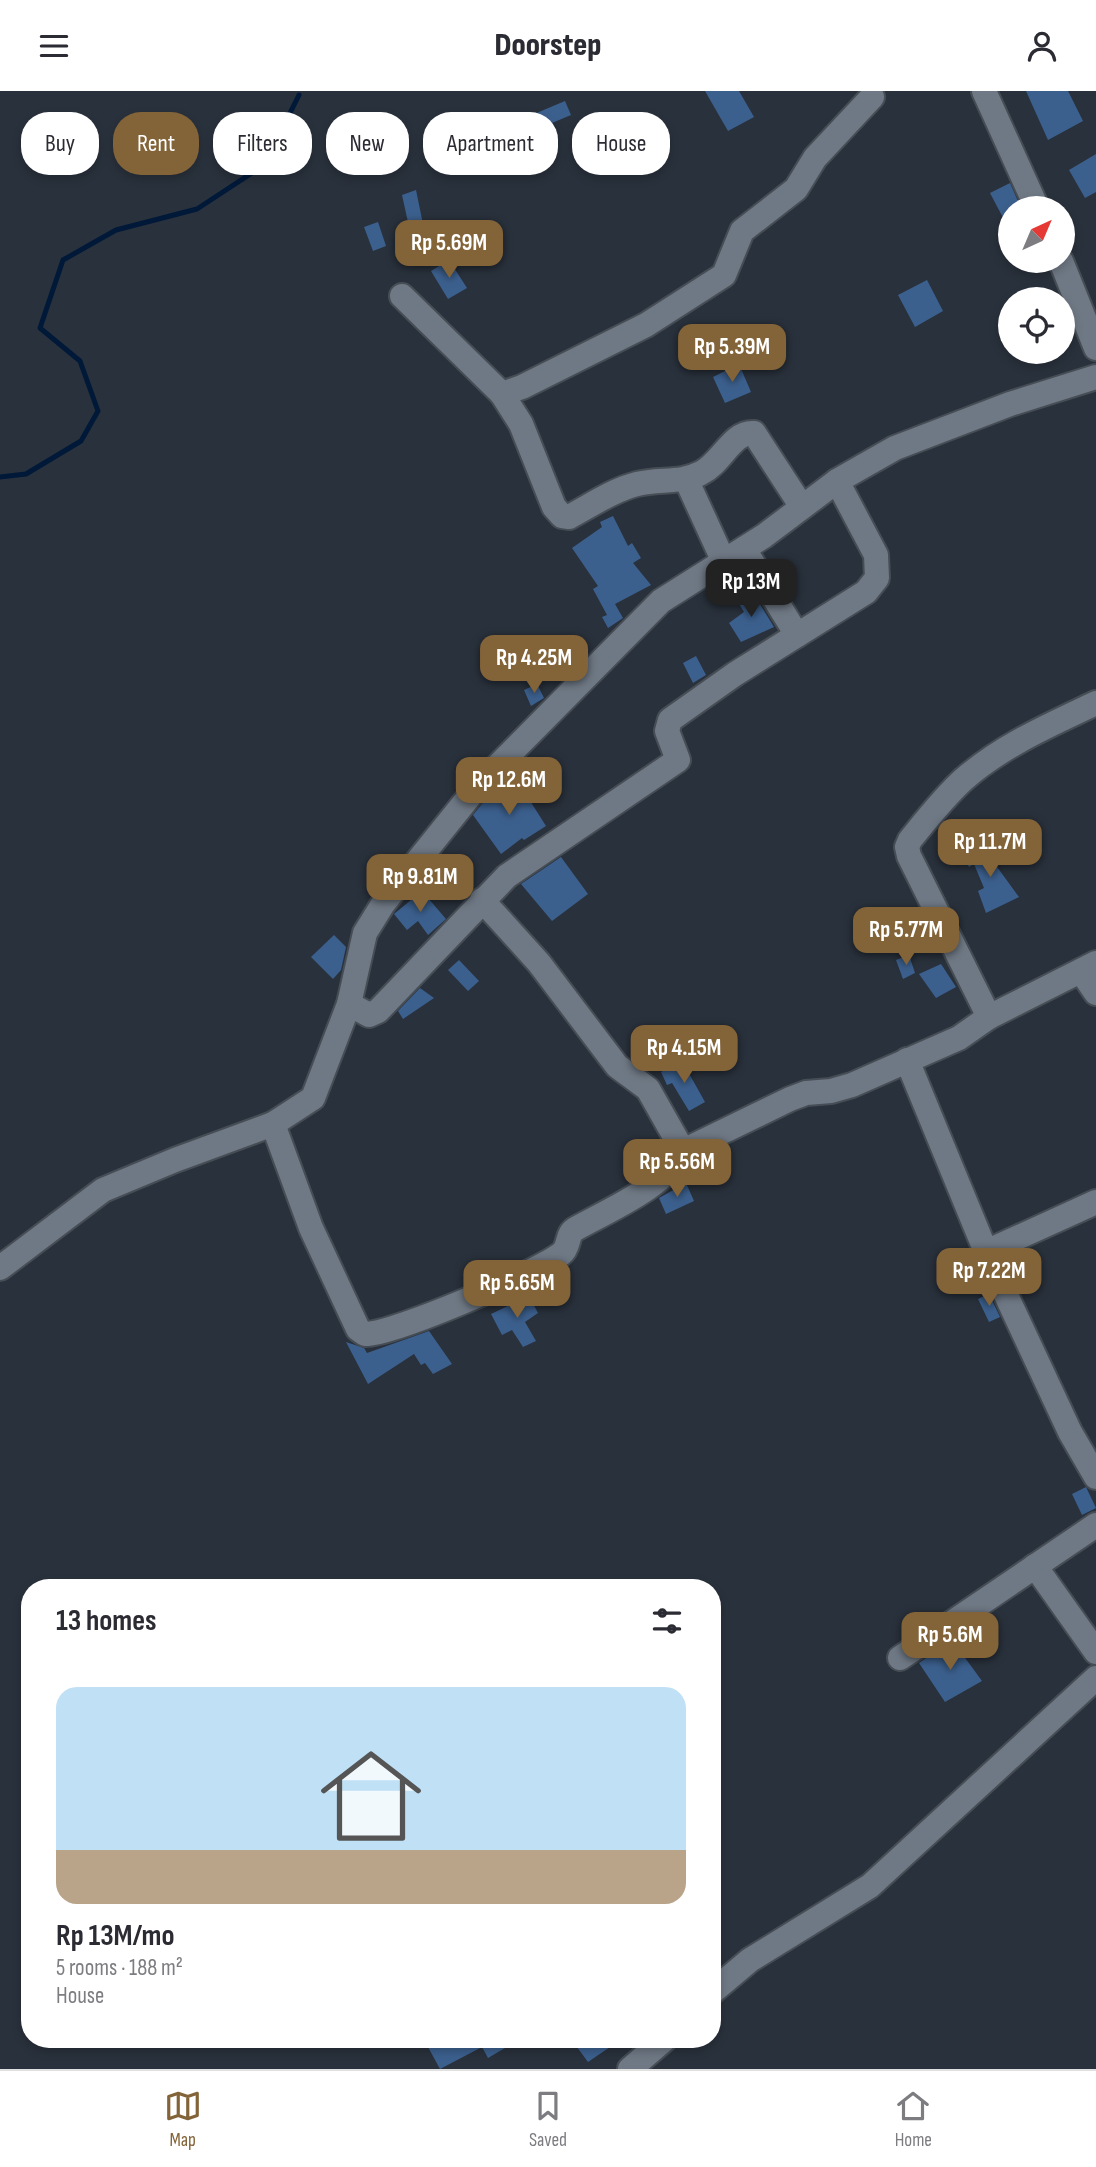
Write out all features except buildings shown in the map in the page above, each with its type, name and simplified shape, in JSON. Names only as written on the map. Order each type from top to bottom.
[{"type":"street","points":[[984,91],[1032,196]]},
{"type":"street","points":[[502,394],[646,325],[718,281],[732,263],[734,246],[742,232],[796,189],[815,158],[871,93]]},
{"type":"street","points":[[1066,273],[1096,348]]},
{"type":"street","points":[[402,296],[502,394],[521,424],[554,507],[562,516],[569,517],[638,483],[686,479],[715,465],[738,436],[754,433],[802,507]]},
{"type":"street","points":[[0,1268],[103,1190],[174,1160],[273,1125],[313,1098],[349,1004],[365,933],[383,904],[477,787],[661,601],[734,555],[837,481],[916,438],[1096,377]]},
{"type":"street","points":[[686,479],[734,555],[797,635]]},
{"type":"street","points":[[349,1004],[369,1015],[379,1011],[507,876],[567,833],[670,767],[678,756],[667,731],[670,720],[866,592],[877,578],[876,555],[837,481]]},
{"type":"street","points":[[989,1017],[907,848],[910,840],[951,792],[987,761],[1030,734],[1096,703]]},
{"type":"street","points":[[482,900],[539,963],[617,1066],[648,1089],[683,1151]]},
{"type":"street","points":[[273,1125],[311,1228],[358,1329],[365,1334],[383,1332],[469,1299],[561,1254],[574,1229],[660,1179],[675,1168],[683,1151],[790,1099],[806,1093],[852,1085],[959,1038],[989,1017],[1088,967],[1096,993]]},
{"type":"street","points":[[907,1060],[986,1252],[1070,1432],[1096,1477]]},
{"type":"street","points":[[986,1252],[1096,1202]]},
{"type":"street","points":[[900,1658],[1096,1525]]},
{"type":"street","points":[[1035,1566],[1096,1652]]},
{"type":"street","points":[[721,1984],[750,1960],[870,1886],[1096,1678]]},
{"type":"street","points":[[630,2069],[654,2048]]},
{"type":"waterway","points":[[0,477],[26,474],[81,441],[98,411],[80,361],[40,328],[63,260],[116,230],[197,209],[264,165],[299,95]]}]
